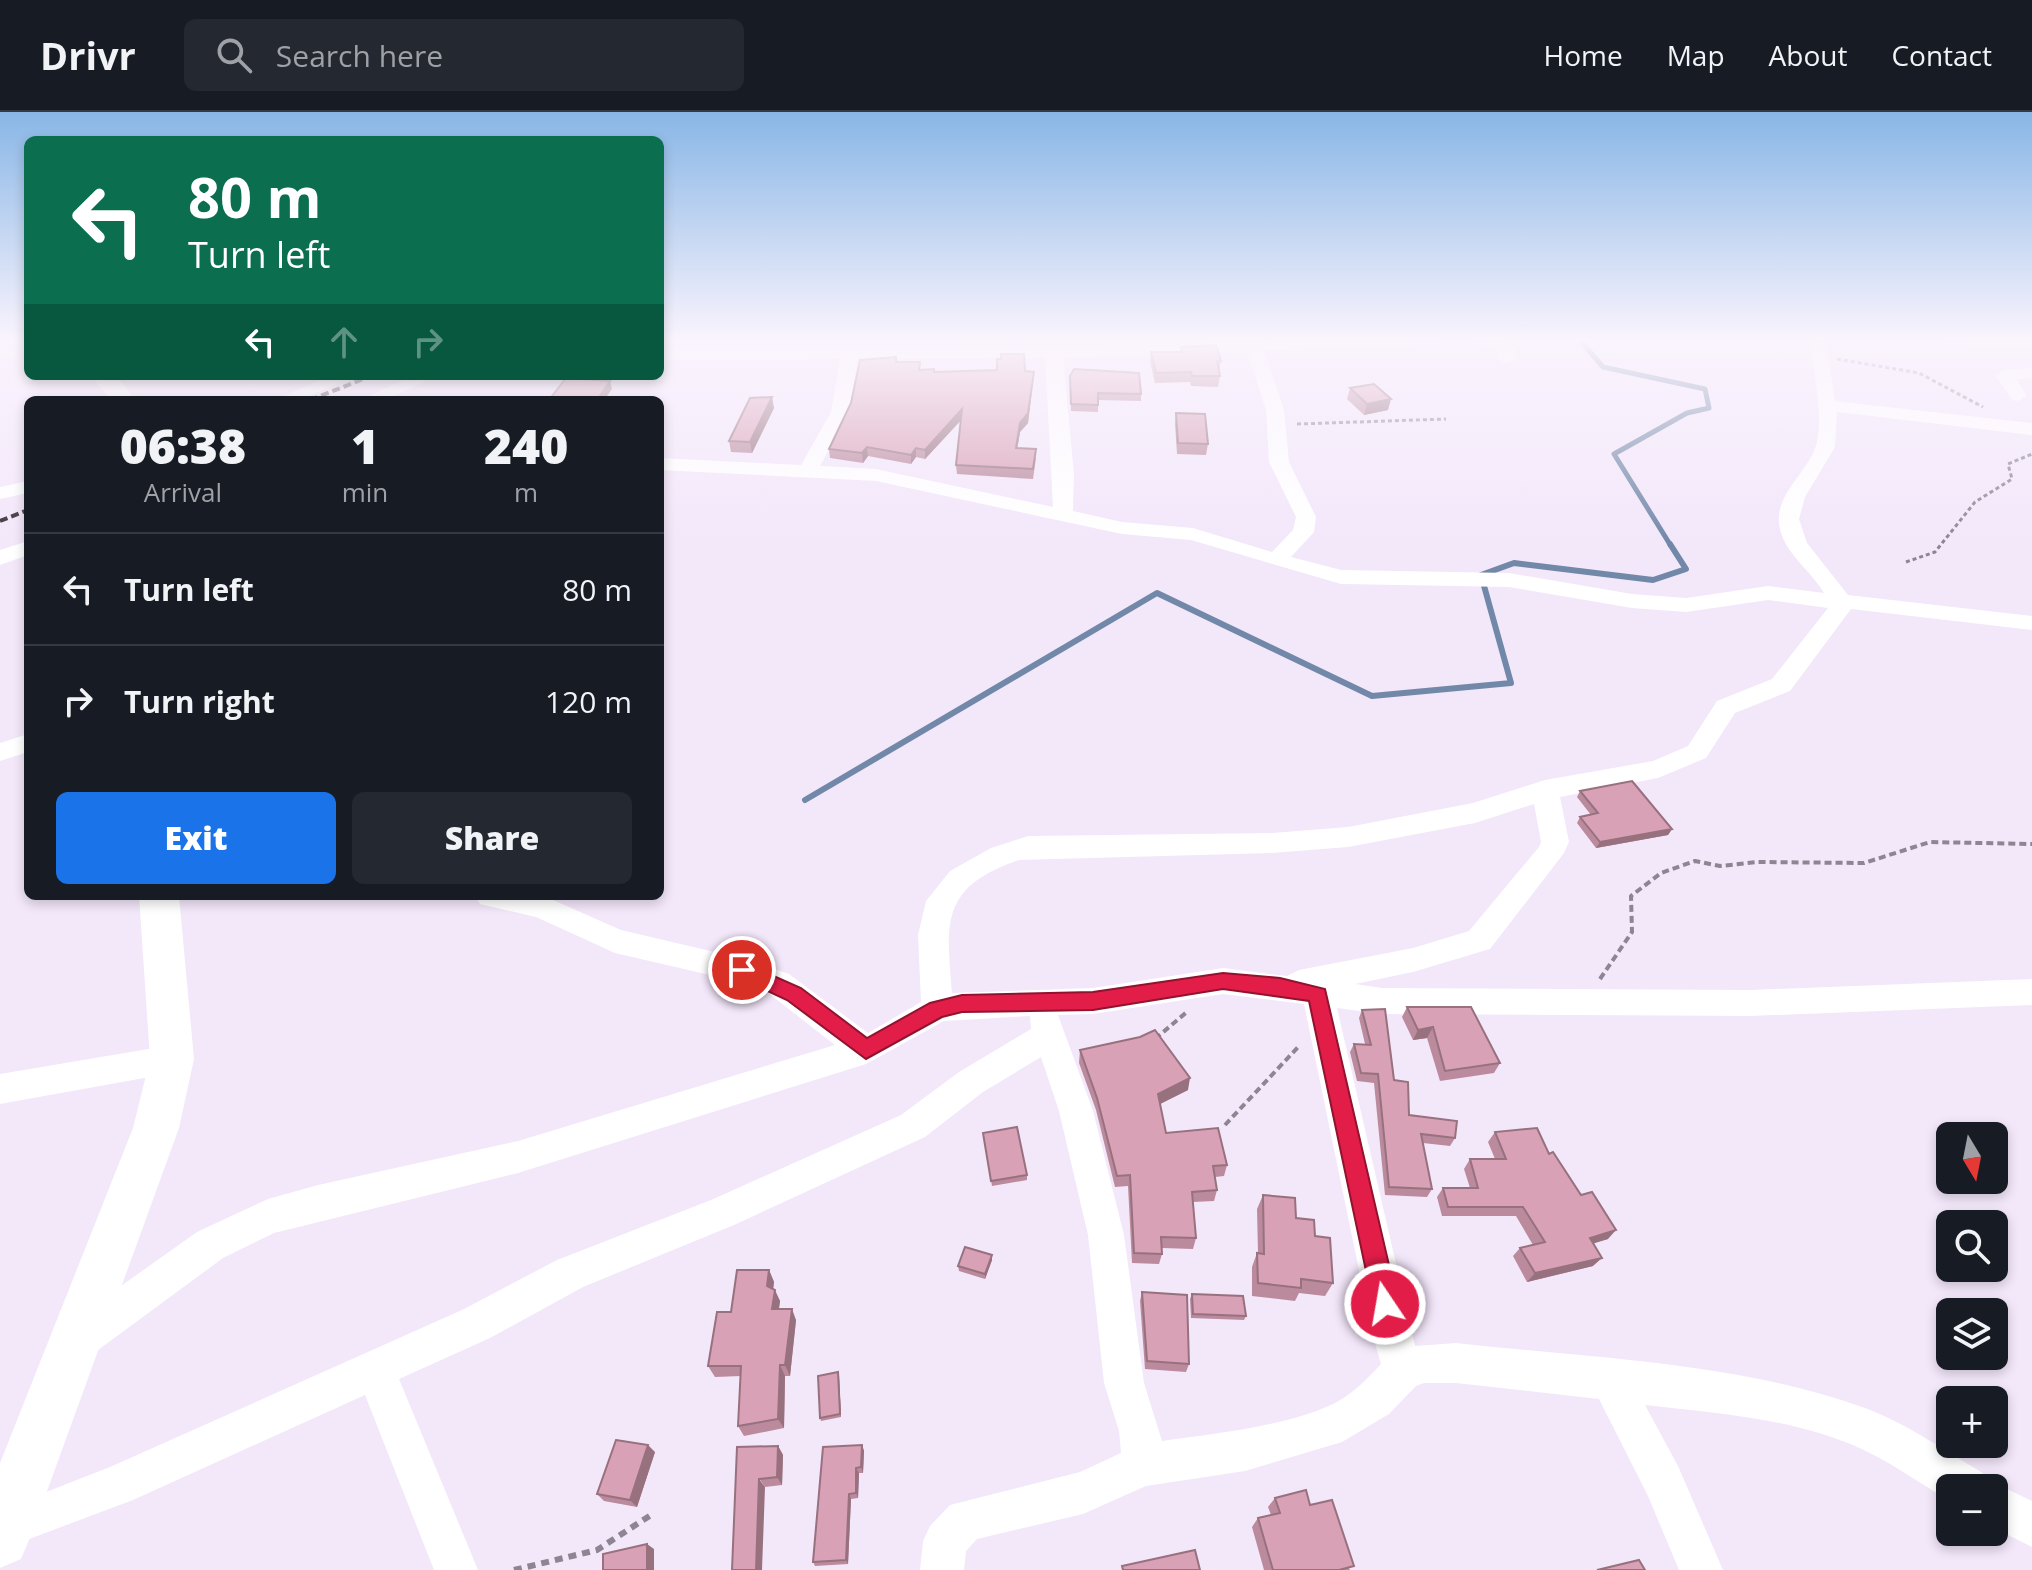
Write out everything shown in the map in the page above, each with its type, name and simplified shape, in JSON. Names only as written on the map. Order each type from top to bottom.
[{"type":"street","points":[[808,471],[841,406]]},
{"type":"street","points":[[1056,406],[1066,484],[1063,514]]},
{"type":"street","points":[[1274,406],[1279,462],[1296,494],[1306,525],[1276,560]]},
{"type":"street","points":[[1824,406],[1828,437],[1792,501],[1790,531],[1808,562],[1840,601]]},
{"type":"street","points":[[1833,406],[2032,429]]},
{"type":"street","points":[[2000,426],[2032,446]]},
{"type":"street","points":[[664,464],[876,475],[1122,528],[1193,534],[1341,577],[1509,580],[1651,603],[1712,604],[1759,593],[2032,623]]},
{"type":"street","points":[[0,493],[24,488]]},
{"type":"street","points":[[0,558],[24,549]]},
{"type":"street","points":[[937,1009],[935,915],[947,892],[1003,852],[1028,847],[1272,843],[1348,837],[1475,813],[1545,790],[1646,772],[1697,752],[1726,707],[1781,685],[1836,615],[1840,601]]},
{"type":"street","points":[[0,752],[24,744]]},
{"type":"street","points":[[77,1342],[210,1245],[268,1217],[318,1202],[518,1157],[866,1050],[937,1009],[962,1004],[1034,1000],[1093,1001],[1223,981],[1280,986],[1413,960],[1479,940],[1550,853],[1555,842],[1545,790]]},
{"type":"street","points":[[5,1515],[77,1342],[156,1128],[172,1059],[159,900]]},
{"type":"street","points":[[509,900],[542,907],[615,941],[742,970],[778,983],[866,1050]]},
{"type":"street","points":[[1280,986],[1321,1008],[1382,1001],[1750,1003],[2032,992]]},
{"type":"street","points":[[1034,1000],[1051,1034],[1076,1111],[1106,1235],[1124,1383],[1140,1431],[1143,1465]]},
{"type":"street","points":[[1321,1008],[1391,1333],[1403,1370]]},
{"type":"street","points":[[5,1515],[118,1485],[476,1324],[570,1273],[721,1213],[913,1126],[971,1082],[1051,1034]]},
{"type":"street","points":[[0,1089],[172,1059]]},
{"type":"street","points":[[942,1570],[945,1541],[965,1520],[1083,1493],[1143,1465],[1245,1450],[1342,1422],[1375,1400],[1403,1370],[1424,1363],[1456,1363],[1745,1396],[1824,1415],[1866,1429],[1944,1474]]},
{"type":"street","points":[[375,1370],[456,1570]]},
{"type":"street","points":[[1611,1381],[1663,1481],[1701,1570]]},
{"type":"street","points":[[2008,1512],[2032,1525]]},
{"type":"path","points":[[1980,406],[2000,426]]},
{"type":"path","points":[[1275,422],[1313,425],[1446,419]]},
{"type":"path","points":[[1906,562],[1935,552],[1975,502],[2010,481],[2008,464],[2032,454]]},
{"type":"path","points":[[1584,1001],[1632,932],[1631,896],[1661,873],[1687,863],[1700,861],[1720,866],[1758,862],[1864,863],[1930,842],[2032,844]]},
{"type":"path","points":[[1225,1125],[1321,1008]]},
{"type":"path","points":[[514,1570],[597,1550],[654,1513]]},
{"type":"building","points":[[746,406],[768,406],[750,442],[729,441]]},
{"type":"building","points":[[850,406],[1029,406],[1020,423],[1016,448],[1036,449],[1033,469],[956,465],[962,409],[925,450],[916,448],[911,455],[867,447],[862,453],[829,449]]},
{"type":"building","points":[[1176,413],[1205,414],[1208,444],[1178,443]]},
{"type":"building","points":[[1632,781],[1672,829],[1600,842],[1580,817],[1598,813],[1580,791]]},
{"type":"building","points":[[1407,1007],[1471,1007],[1500,1063],[1445,1071],[1433,1027],[1418,1030]]},
{"type":"building","points":[[1385,1009],[1394,1080],[1408,1082],[1409,1115],[1457,1121],[1455,1138],[1421,1134],[1432,1189],[1389,1187],[1378,1074],[1361,1073],[1354,1044],[1371,1045],[1362,1010]]},
{"type":"building","points":[[1155,1030],[1190,1078],[1158,1094],[1166,1133],[1218,1128],[1227,1165],[1213,1166],[1217,1190],[1192,1192],[1196,1238],[1161,1237],[1162,1254],[1134,1253],[1130,1175],[1117,1176],[1097,1098],[1080,1050],[1140,1037]]},
{"type":"building","points":[[1017,1127],[1027,1175],[991,1181],[983,1133]]},
{"type":"building","points":[[1537,1128],[1549,1154],[1553,1152],[1581,1195],[1592,1192],[1616,1230],[1590,1238],[1602,1258],[1535,1273],[1520,1248],[1545,1242],[1523,1207],[1448,1207],[1443,1188],[1478,1188],[1470,1159],[1506,1159],[1495,1132]]},
{"type":"building","points":[[1263,1195],[1295,1198],[1296,1218],[1314,1220],[1315,1236],[1330,1238],[1333,1283],[1301,1279],[1301,1288],[1258,1283],[1257,1253],[1264,1254]]},
{"type":"building","points":[[965,1247],[992,1255],[985,1274],[958,1266]]},
{"type":"building","points":[[737,1270],[769,1270],[767,1286],[775,1290],[772,1309],[792,1309],[785,1365],[780,1365],[778,1419],[738,1426],[741,1366],[708,1366],[717,1312],[731,1312]]},
{"type":"building","points":[[1142,1292],[1187,1295],[1189,1364],[1147,1361]]},
{"type":"building","points":[[1192,1294],[1243,1296],[1246,1316],[1193,1314]]},
{"type":"building","points":[[838,1372],[840,1414],[820,1418],[818,1376]]},
{"type":"building","points":[[616,1440],[648,1445],[630,1500],[597,1494]]},
{"type":"building","points":[[862,1445],[861,1467],[856,1468],[856,1493],[849,1494],[846,1560],[813,1562],[823,1447]]},
{"type":"building","points":[[778,1446],[777,1477],[759,1479],[756,1570],[732,1570],[737,1447]]},
{"type":"building","points":[[1306,1490],[1310,1505],[1332,1500],[1354,1566],[1339,1570],[1273,1570],[1258,1518],[1280,1513],[1275,1498]]},
{"type":"building","points":[[647,1544],[647,1570],[603,1570],[603,1554]]},
{"type":"building","points":[[1195,1550],[1200,1570],[1123,1570],[1122,1566]]},
{"type":"building","points":[[1639,1560],[1645,1570],[1597,1570]]},
{"type":"waterway","points":[[1671,546],[1614,454],[1687,413],[1709,406]]},
{"type":"waterway","points":[[805,800],[1157,593],[1372,696],[1511,683],[1481,575],[1514,563],[1653,580],[1686,569],[1670,544]]},
{"type":"railway","points":[[0,521],[24,512]]},
{"type":"route","points":[[742,970],[778,983],[866,1050],[937,1009],[962,1004],[1093,1001],[1223,981],[1280,986],[1318,995],[1385,1304]]}]
